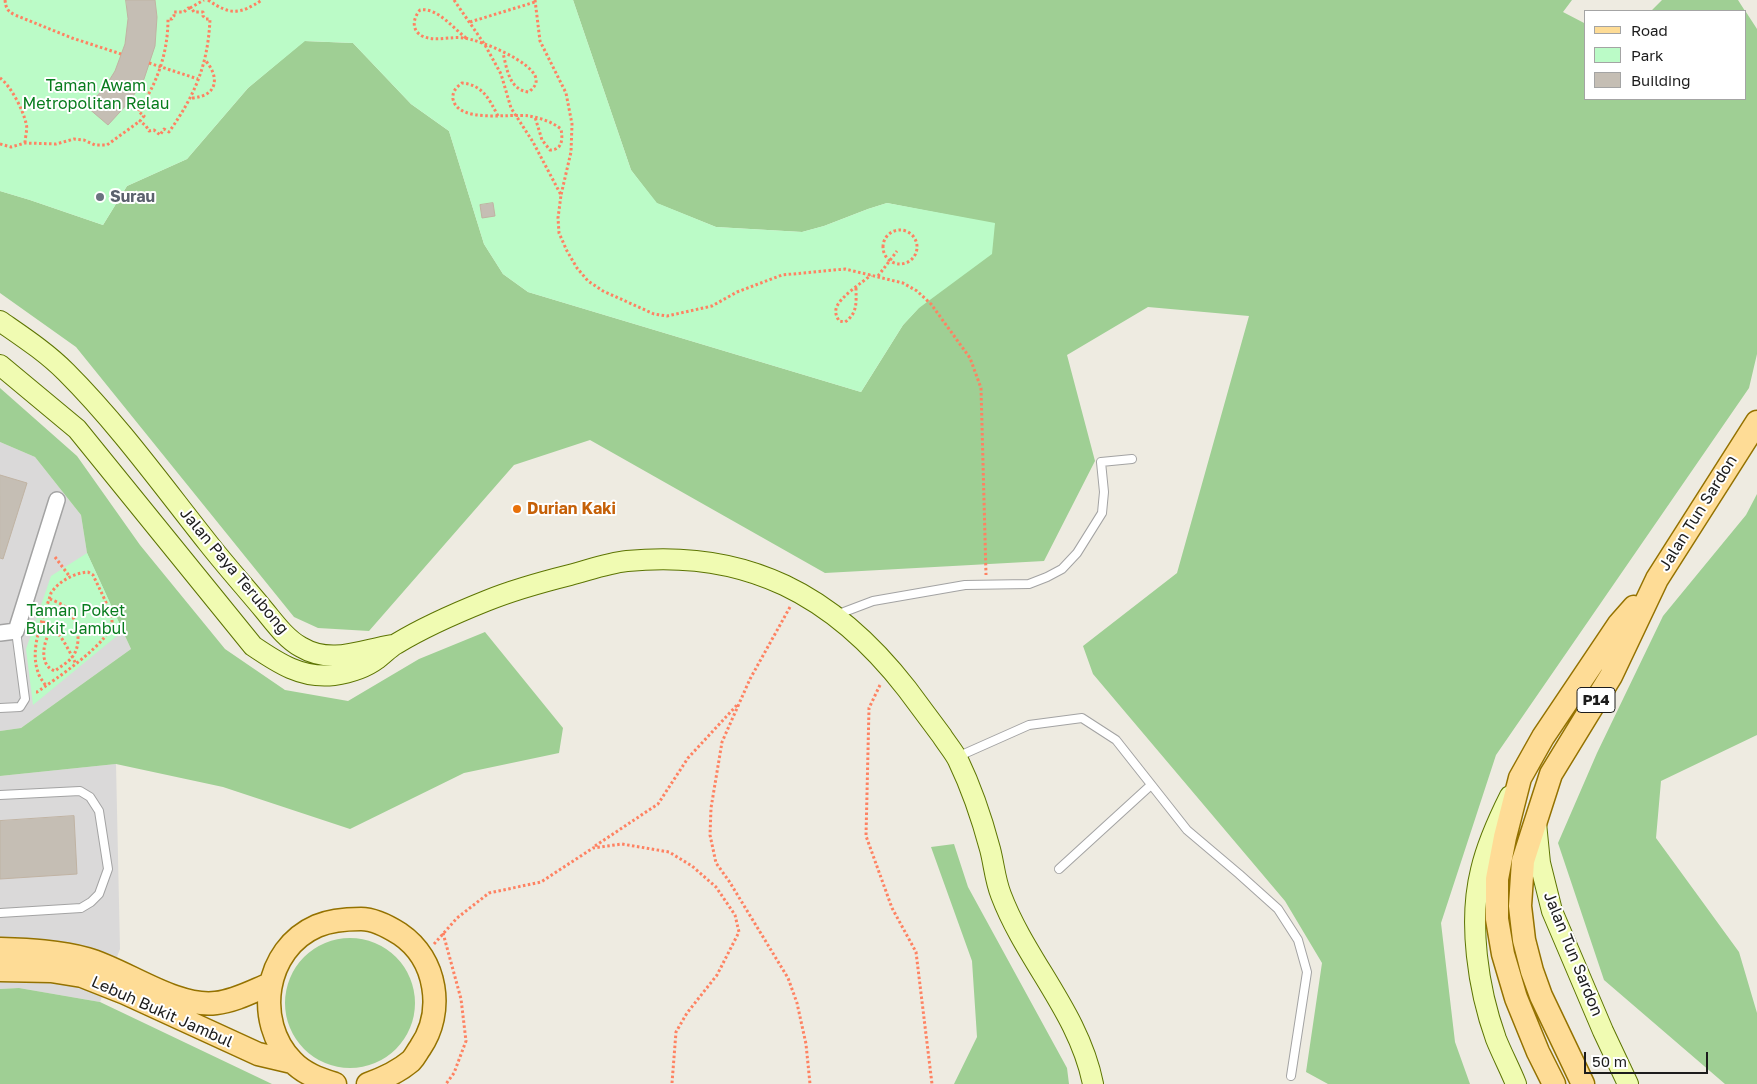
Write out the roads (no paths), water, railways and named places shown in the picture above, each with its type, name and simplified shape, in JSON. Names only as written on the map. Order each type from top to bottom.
[{"type":"main road","name":"Jalan Paya Terubong","points":[[0,321],[36,346],[65,371],[126,440],[228,570],[276,625],[300,647],[321,656],[347,656],[394,645]]},
{"type":"main road","name":"Jalan Paya Terubong","points":[[0,365],[77,429],[253,646],[280,664],[306,675],[333,675],[359,669],[375,661],[394,645]]},
{"type":"main road","name":"Jalan Tun Sardon","points":[[1628,1084],[1603,1031],[1552,910],[1540,863],[1536,821],[1551,774],[1611,676],[1657,579],[1757,422]]},
{"type":"main road","points":[[394,645],[487,600],[538,583],[624,561],[677,559],[712,562],[755,573],[799,592],[836,615],[890,667],[957,758],[975,798],[991,852],[999,891],[1016,930],[1064,1009],[1082,1044],[1093,1084]]},
{"type":"main road","name":"Jalan Tun Sardon","points":[[1516,1084],[1496,1038],[1482,989],[1477,951],[1476,906],[1480,871],[1495,825],[1543,737],[1619,624],[1657,579]]},
{"type":"main road","points":[[1520,778],[1505,837],[1497,879],[1497,919],[1503,954],[1516,998],[1538,1052],[1554,1084]]},
{"type":"main road","points":[[1536,821],[1523,861],[1520,906],[1524,940],[1541,996],[1583,1084]]},
{"type":"main road","points":[[335,1084],[314,1077],[292,1062],[276,1039],[269,1012],[270,984],[279,961],[295,941],[316,927],[339,919],[364,919],[388,926],[408,940],[423,959],[434,984],[435,1011],[428,1037],[413,1059],[392,1076],[368,1084]]},
{"type":"main road","name":"Lebuh Bukit Jambul","points":[[0,949],[46,951],[88,959],[168,994],[199,1004],[217,1003],[239,997],[270,984]]},
{"type":"main road","name":"Lebuh Bukit Jambul","points":[[0,970],[51,971],[82,976],[125,993],[258,1054],[292,1062]]},
{"type":"street","points":[[0,633],[16,632],[57,500]]},
{"type":"lane","points":[[836,615],[873,601],[965,585],[1029,584],[1047,577],[1062,569],[1077,553],[1102,513],[1104,492],[1101,462],[1132,459]]},
{"type":"lane","points":[[0,708],[20,706],[25,699],[16,632]]},
{"type":"lane","points":[[957,758],[1029,725],[1082,718],[1116,740],[1187,830],[1278,910],[1298,940],[1307,972],[1291,1076]]},
{"type":"lane","points":[[1059,869],[1151,785]]},
{"type":"lane","points":[[0,796],[80,791],[90,797],[99,811],[108,869],[99,894],[81,908],[0,913]]},
{"type":"place","name":"Surau","points":[[100,197]]},
{"type":"place","name":"Durian Kaki","points":[[517,509]]},
{"type":"park label","name":"Taman Awam Metropolitan Relau","points":[[96,95]]},
{"type":"park label","name":"Taman Poket Bukit Jambul","points":[[76,620]]}]
